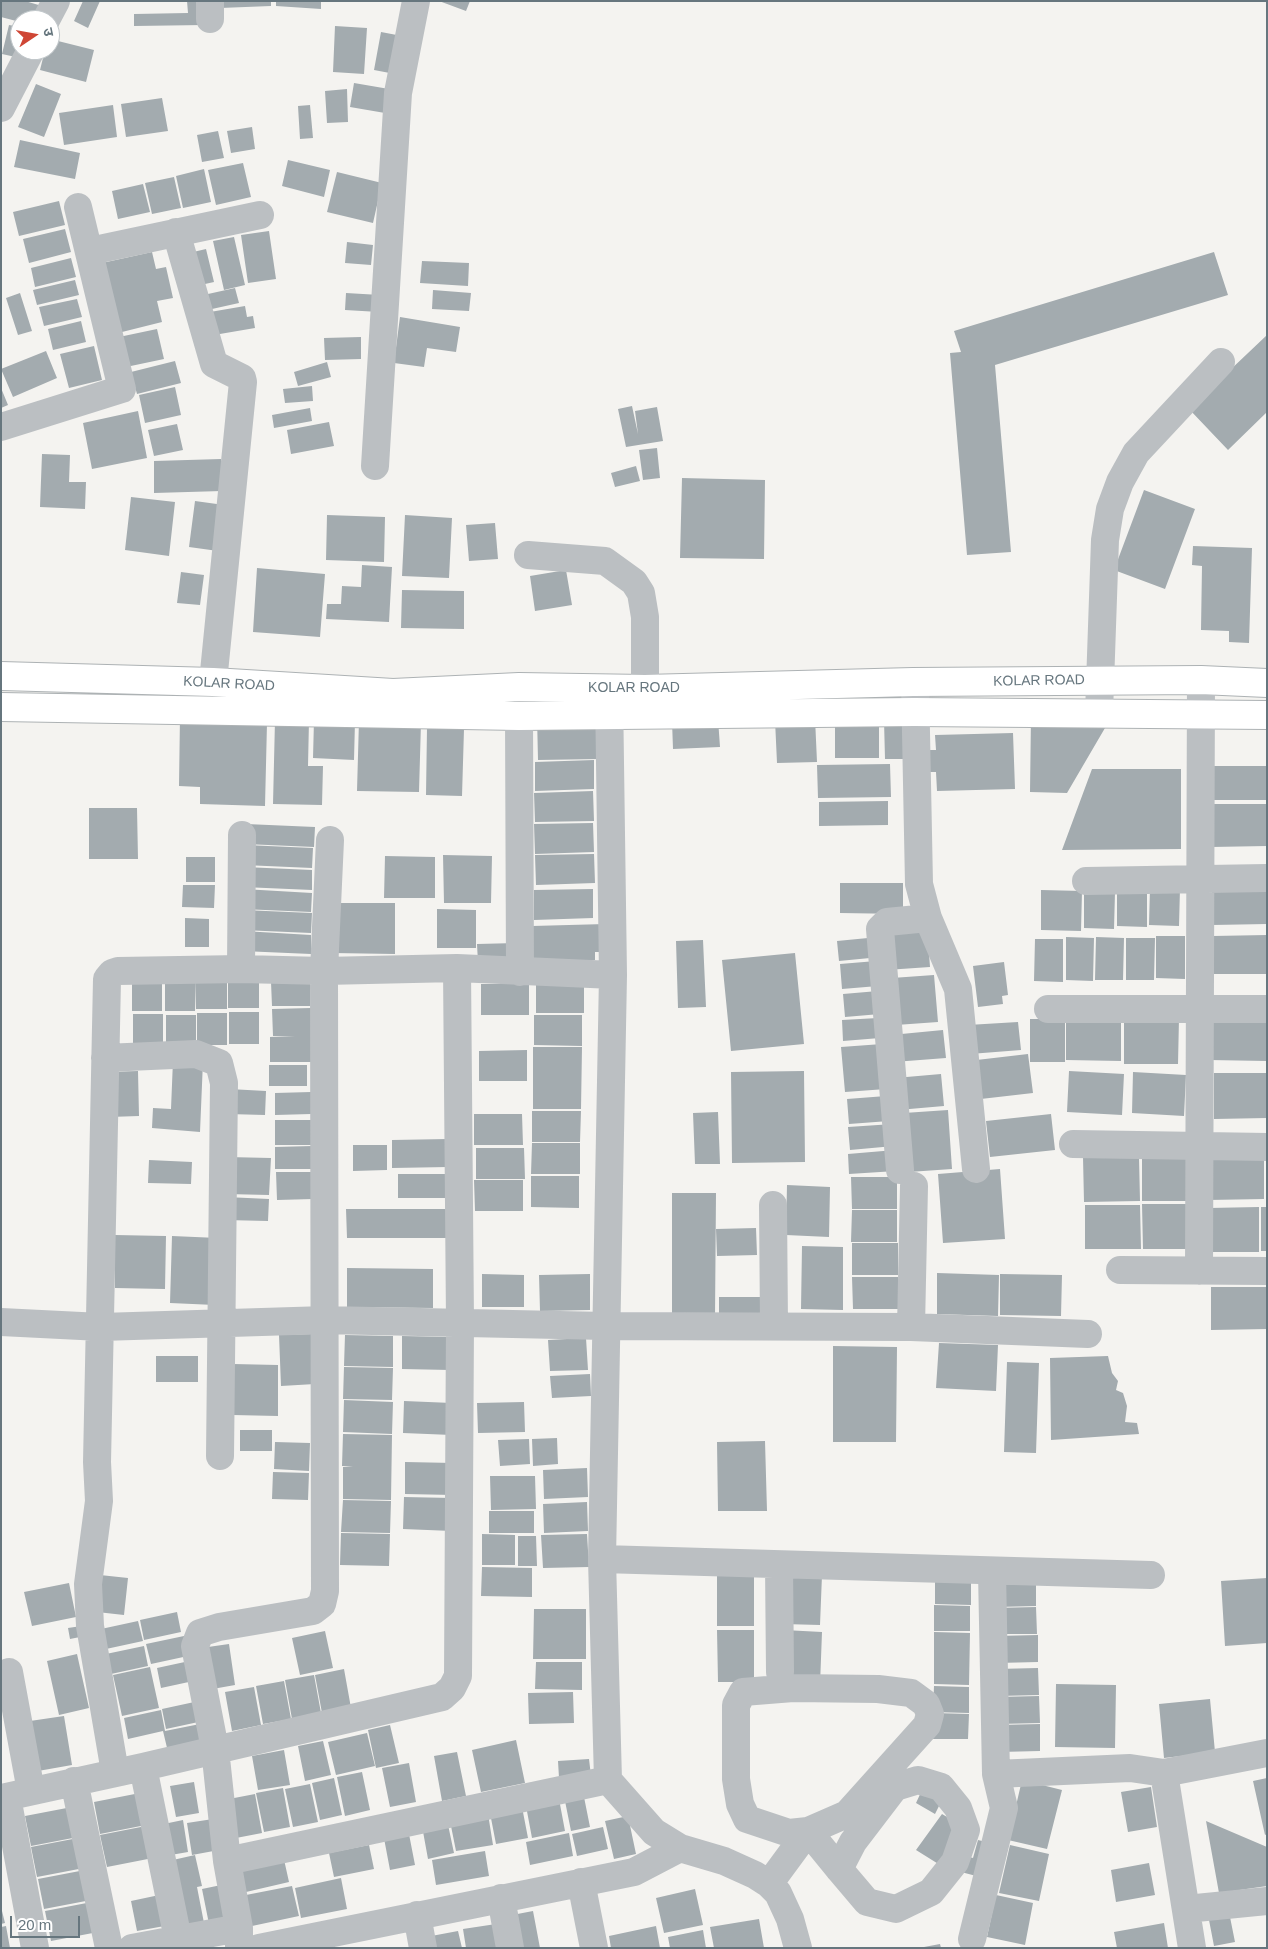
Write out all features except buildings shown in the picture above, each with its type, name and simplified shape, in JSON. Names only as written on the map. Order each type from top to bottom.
[{"type":"main road","name":"KOLAR ROAD","points":[[1,676],[213,682],[393,693],[519,687],[609,701],[914,712],[1267,715]]},
{"type":"main road","name":"KOLAR ROAD","points":[[645,702],[915,682],[1202,680],[1267,683]]},
{"type":"main road","points":[[154,711],[156,681]]},
{"type":"main road","name":"KOLAR ROAD","points":[[1,707],[519,716],[609,701]]},
{"type":"street","points":[[375,466],[398,94],[416,1]]},
{"type":"street","points":[[1,108],[26,60]]},
{"type":"street","points":[[1,427],[122,389],[78,207]]},
{"type":"street","points":[[90,251],[260,215]]},
{"type":"street","points":[[176,232],[214,364],[218,368],[242,378],[244,382],[213,682]]},
{"type":"street","points":[[1099,714],[1105,540],[1113,500],[1136,453],[1221,362]]},
{"type":"street","points":[[528,555],[605,560],[634,582],[641,593],[645,617],[645,702]]},
{"type":"street","points":[[1200,1271],[1202,680]]},
{"type":"street","points":[[915,682],[914,712],[919,884],[928,918],[958,989],[976,1169]]},
{"type":"street","points":[[609,701],[613,975],[602,1559],[608,1780],[654,1832],[680,1848],[724,1861],[755,1875],[769,1884],[778,1893],[790,1919],[798,1948]]},
{"type":"street","points":[[519,716],[520,972]]},
{"type":"street","points":[[241,969],[242,835]]},
{"type":"street","points":[[132,1948],[178,1939],[239,1938],[227,1861],[214,1749],[195,1646],[200,1633],[219,1627],[313,1611],[322,1604],[325,1591],[324,971],[330,840]]},
{"type":"street","points":[[1086,881],[1267,878]]},
{"type":"street","points":[[911,1327],[907,1178],[880,929],[887,922],[928,918]]},
{"type":"street","points":[[115,1772],[90,1626],[88,1584],[99,1501],[97,1462],[107,980],[112,973],[241,969],[324,971],[457,968],[613,975]]},
{"type":"street","points":[[13,1796],[442,1696],[452,1688],[458,1676],[460,1322],[457,968]]},
{"type":"street","points":[[1048,1009],[1267,1009]]},
{"type":"street","points":[[105,1058],[196,1054],[219,1063],[224,1083],[223,1323],[220,1456]]},
{"type":"street","points":[[1074,1144],[1267,1147]]},
{"type":"street","points":[[773,1205],[774,1326]]},
{"type":"street","points":[[1120,1270],[1267,1270]]},
{"type":"street","points":[[1,1322],[101,1327],[326,1320],[606,1326],[911,1327],[1088,1334]]},
{"type":"street","points":[[602,1559],[992,1572],[1151,1575]]},
{"type":"street","points":[[778,1565],[780,1672]]},
{"type":"street","points":[[963,1944],[1004,1808],[996,1774],[992,1572]]},
{"type":"street","points":[[9,1672],[13,1796],[35,1948]]},
{"type":"street","points":[[769,1884],[808,1831],[847,1814],[927,1725],[930,1714],[926,1704],[911,1692],[878,1689],[793,1688],[743,1692],[736,1705],[736,1779],[740,1804],[747,1819],[789,1833],[808,1831]]},
{"type":"street","points":[[996,1774],[1130,1768],[1164,1773],[1267,1753]]},
{"type":"street","points":[[143,1767],[178,1939]]},
{"type":"street","points":[[1164,1773],[1192,1948]]},
{"type":"street","points":[[227,1861],[608,1780]]},
{"type":"street","points":[[808,1831],[839,1869],[866,1902],[896,1909],[931,1892],[955,1862],[966,1830],[958,1808],[942,1787],[918,1780],[895,1788],[853,1842],[839,1869]]},
{"type":"street","points":[[74,1781],[109,1948]]},
{"type":"street","points":[[260,1948],[327,1941],[417,1914],[634,1872],[680,1848]]},
{"type":"street","points":[[581,1882],[594,1948]]},
{"type":"street","points":[[501,1898],[510,1948]]},
{"type":"street","points":[[1186,1909],[1267,1901]]},
{"type":"street","points":[[417,1914],[423,1948]]}]
